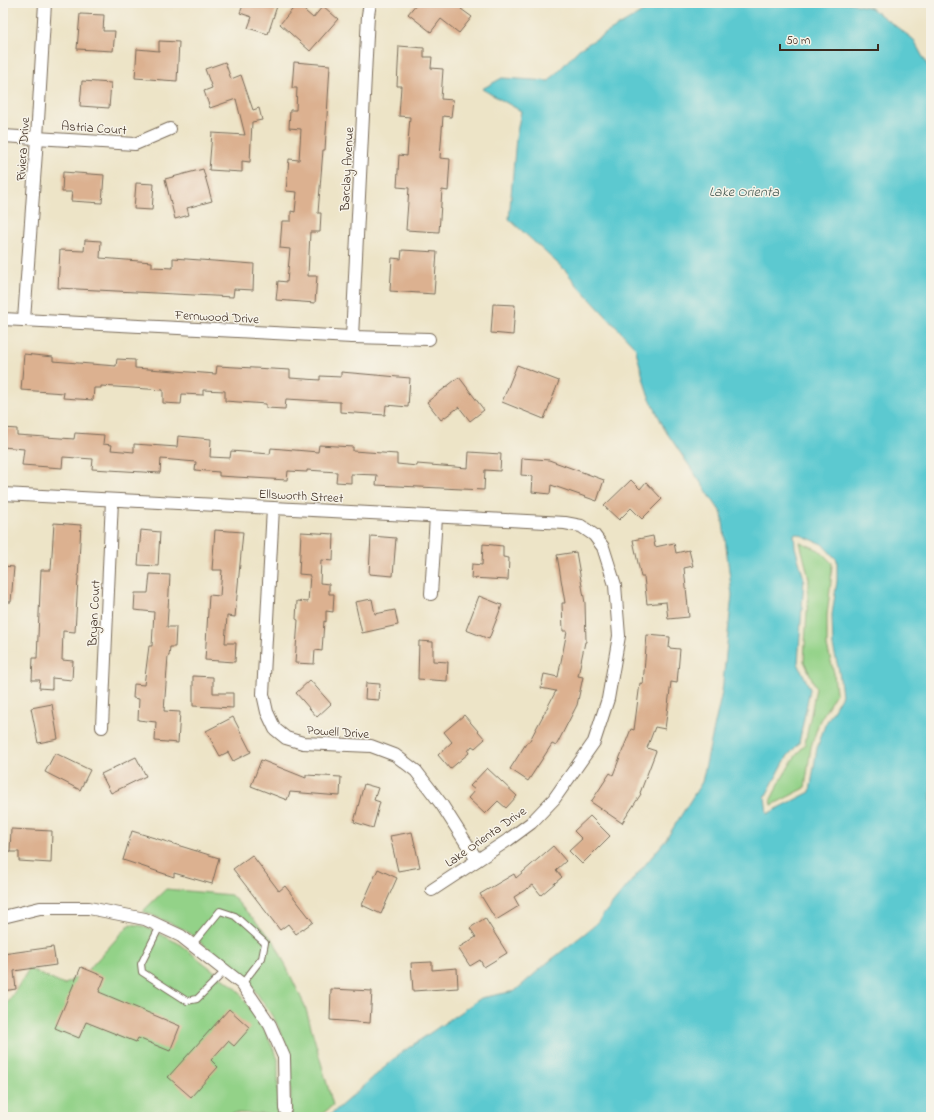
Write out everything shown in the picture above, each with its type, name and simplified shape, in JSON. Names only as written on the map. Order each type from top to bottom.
[{"type":"street","name":"Riviera Drive","points":[[24,320],[45,3]]},
{"type":"street","name":"Barclay Avenue","points":[[352,337],[368,15],[370,3]]},
{"type":"street","name":"Astria Court","points":[[3,136],[135,144],[170,129]]},
{"type":"street","name":"Fernwood Drive","points":[[3,319],[352,337],[429,339]]},
{"type":"street","name":"Ellsworth Street","points":[[3,494],[565,523],[582,526],[594,535]]},
{"type":"street","name":"Bryan Court","points":[[102,727],[112,500]]},
{"type":"street","name":"Powell Drive","points":[[273,508],[263,694],[267,712],[276,728],[286,738],[303,743],[371,746],[395,755],[416,771],[442,805],[477,860]]},
{"type":"street","points":[[431,594],[436,516]]},
{"type":"street","name":"Lake Orienta Drive","points":[[432,890],[531,823],[554,799],[594,742],[608,699],[619,636],[615,584],[603,547],[594,535]]},
{"type":"street","points":[[3,917],[40,908],[89,908],[145,919],[181,936],[242,984],[270,1025],[284,1057],[284,1109]]},
{"type":"lane","points":[[192,945],[220,911],[235,916],[264,943],[262,958],[242,984]]},
{"type":"lane","points":[[160,926],[141,964],[142,972],[187,1001],[197,999],[225,971]]},
{"type":"green space","points":[[800,542],[819,550],[832,563],[827,615],[827,646],[834,673],[836,693],[819,722],[811,747],[805,788],[772,805],[771,799],[781,780],[792,761],[805,744],[816,688],[804,661],[809,579]]},
{"type":"green space","points":[[166,889],[231,895],[274,941],[305,1006],[333,1105],[319,1117],[291,1116],[290,1053],[275,1020],[247,979],[185,930],[143,911]]},
{"type":"green space","points":[[130,924],[143,926],[178,943],[237,989],[264,1029],[278,1059],[278,1115],[235,1113],[219,1117],[3,1117],[3,1010],[29,969],[64,985],[89,969]]},
{"type":"water","name":"Lake Orienta","points":[[693,3],[851,3],[871,8],[913,39],[931,72],[931,1117],[328,1117],[401,1053],[481,998],[515,991],[547,963],[593,927],[665,841],[702,782],[722,692],[732,595],[722,514],[665,430],[647,392],[635,347],[577,285],[566,271],[509,219],[516,138],[521,111],[482,89],[502,78],[549,81],[579,49],[646,10]],"holes":[[[794,534],[798,534],[822,544],[837,560],[837,581],[832,615],[833,646],[839,671],[842,695],[825,725],[817,748],[810,792],[767,814],[765,797],[787,757],[799,743],[810,689],[798,663],[804,579],[795,547]]]},
{"type":"building","points":[[244,3],[278,3],[268,34],[248,28],[252,17],[240,13]]},
{"type":"building","points":[[417,3],[466,3],[461,9],[472,17],[459,33],[441,19],[431,32],[408,14]]},
{"type":"building","points":[[297,4],[313,18],[323,6],[338,19],[310,51],[280,24]]},
{"type":"building","points":[[80,14],[104,15],[103,31],[115,31],[113,51],[77,49]]},
{"type":"building","points":[[159,41],[179,42],[177,81],[135,78],[137,49],[159,51]]},
{"type":"building","points":[[399,46],[424,48],[424,57],[432,57],[431,68],[443,69],[441,99],[453,100],[451,117],[443,116],[440,158],[450,159],[448,191],[442,190],[439,232],[406,230],[409,188],[397,187],[399,155],[407,156],[410,117],[399,116],[401,86],[397,86]]},
{"type":"building","points":[[225,62],[231,79],[241,75],[253,110],[259,108],[262,120],[252,122],[250,162],[242,161],[242,172],[209,170],[212,133],[245,135],[236,99],[210,108],[204,91],[212,88],[205,69]]},
{"type":"building","points":[[294,62],[330,65],[325,150],[323,150],[318,213],[321,213],[320,232],[310,232],[308,276],[317,276],[315,303],[276,300],[278,281],[287,282],[290,249],[280,248],[282,221],[291,221],[291,211],[295,212],[297,192],[286,191],[289,159],[299,160],[301,129],[289,128],[290,110],[296,110],[297,88],[292,88]]},
{"type":"building","points":[[82,81],[111,83],[109,108],[80,106]]},
{"type":"building","points":[[203,169],[212,201],[187,208],[189,215],[175,219],[165,179]]},
{"type":"building","points":[[63,172],[104,175],[102,203],[71,201],[72,192],[62,192]]},
{"type":"building","points":[[136,183],[154,184],[152,210],[134,209]]},
{"type":"building","points":[[85,240],[101,241],[100,258],[152,262],[152,267],[173,268],[173,258],[254,264],[253,290],[234,289],[233,297],[58,288],[60,250],[84,251]]},
{"type":"building","points":[[402,250],[437,252],[434,294],[390,291],[392,258],[401,259]]},
{"type":"building","points":[[493,304],[515,305],[513,335],[491,333]]},
{"type":"building","points":[[24,354],[53,357],[53,361],[116,366],[117,359],[135,360],[135,368],[216,374],[217,366],[290,370],[290,378],[320,380],[320,376],[341,377],[341,372],[410,378],[408,407],[386,405],[385,415],[340,412],[340,402],[286,399],[285,409],[266,408],[266,404],[225,401],[225,391],[203,390],[203,395],[182,394],[181,404],[163,403],[163,390],[101,386],[101,388],[94,388],[93,400],[63,398],[64,393],[21,390]]},
{"type":"building","points":[[517,365],[559,381],[544,419],[502,402]]},
{"type":"building","points":[[459,377],[484,410],[470,421],[459,407],[441,420],[427,402]]},
{"type":"building","points":[[3,428],[17,429],[17,435],[74,439],[75,433],[104,435],[103,444],[112,445],[111,450],[134,452],[134,444],[177,447],[178,436],[211,439],[210,457],[230,458],[231,451],[270,454],[271,448],[318,452],[319,445],[353,447],[353,451],[397,454],[397,464],[468,468],[469,452],[501,454],[500,471],[485,470],[484,490],[376,485],[377,475],[351,474],[351,483],[336,482],[337,472],[307,470],[307,472],[288,471],[287,480],[219,476],[219,472],[195,470],[196,462],[161,459],[160,473],[92,469],[93,459],[63,457],[62,468],[22,465],[24,449],[3,447]]},
{"type":"building","points":[[522,458],[549,460],[604,480],[597,501],[551,485],[550,494],[532,492],[533,476],[521,475]]},
{"type":"building","points":[[631,480],[640,489],[646,482],[662,499],[642,519],[631,508],[619,520],[604,506]]},
{"type":"building","points":[[54,523],[81,525],[75,632],[63,631],[62,660],[73,661],[72,680],[52,678],[52,689],[39,688],[40,680],[32,680],[33,658],[37,658],[41,570],[51,570]]},
{"type":"building","points":[[141,530],[160,532],[158,566],[138,565]]},
{"type":"building","points":[[215,530],[243,532],[235,617],[227,616],[225,643],[236,643],[235,662],[205,660],[209,595],[220,596],[222,570],[212,570]]},
{"type":"building","points":[[301,532],[334,534],[333,561],[321,560],[320,583],[329,584],[329,594],[334,594],[333,612],[326,611],[322,651],[315,650],[314,664],[295,663],[298,620],[296,619],[297,601],[308,602],[310,575],[299,574]]},
{"type":"building","points":[[371,536],[396,538],[393,576],[369,574]]},
{"type":"building","points":[[653,536],[655,547],[674,543],[676,553],[689,550],[693,566],[684,568],[689,617],[668,619],[666,602],[647,604],[644,577],[641,577],[633,540]]},
{"type":"building","points":[[483,544],[503,546],[503,557],[509,558],[508,580],[471,578],[472,564],[482,565]]},
{"type":"building","points":[[576,552],[585,603],[586,642],[578,676],[583,677],[577,705],[556,746],[552,744],[528,781],[510,769],[527,742],[529,742],[556,691],[541,688],[544,674],[558,677],[567,631],[563,631],[562,603],[565,603],[557,555]]},
{"type":"building","points":[[3,566],[14,567],[11,602],[3,602]]},
{"type":"building","points":[[150,574],[170,575],[167,627],[176,627],[175,647],[170,647],[168,656],[164,711],[180,712],[178,743],[155,741],[156,722],[138,720],[139,699],[133,698],[134,684],[144,685],[149,646],[152,646],[154,612],[134,610],[135,593],[148,593]]},
{"type":"building","points":[[479,596],[502,605],[489,639],[466,630]]},
{"type":"building","points":[[372,599],[375,614],[395,610],[398,625],[362,633],[355,602]]},
{"type":"building","points":[[647,635],[670,637],[669,648],[680,649],[677,683],[671,682],[665,729],[655,727],[647,748],[656,751],[640,793],[641,794],[622,823],[591,802],[610,773],[613,775],[631,729],[634,730],[640,683],[643,684]]},
{"type":"building","points":[[419,641],[433,642],[433,661],[448,662],[447,681],[418,679]]},
{"type":"building","points":[[193,676],[213,677],[213,693],[233,693],[233,708],[193,706]]},
{"type":"building","points":[[310,680],[331,704],[317,717],[296,693]]},
{"type":"building","points":[[366,683],[380,684],[379,700],[365,699]]},
{"type":"building","points":[[52,704],[58,739],[38,743],[31,708]]},
{"type":"building","points":[[464,715],[485,739],[475,748],[472,746],[468,751],[469,753],[450,769],[438,755],[452,742],[444,732]]},
{"type":"building","points":[[233,717],[251,752],[233,761],[228,752],[220,756],[206,731]]},
{"type":"building","points":[[55,753],[90,770],[80,790],[45,772]]},
{"type":"building","points":[[136,757],[146,776],[111,793],[101,774]]},
{"type":"building","points":[[261,760],[306,778],[306,775],[341,777],[340,796],[290,792],[287,800],[251,786]]},
{"type":"building","points":[[487,768],[517,796],[506,808],[498,801],[485,814],[468,798],[475,790],[470,786]]},
{"type":"building","points":[[364,784],[378,788],[374,800],[380,802],[373,828],[354,822]]},
{"type":"building","points":[[590,816],[610,836],[582,864],[569,851],[582,839],[574,831]]},
{"type":"building","points":[[11,829],[52,831],[51,863],[19,861],[19,852],[10,852]]},
{"type":"building","points":[[132,831],[219,858],[212,884],[174,873],[174,877],[123,860]]},
{"type":"building","points":[[412,832],[420,867],[398,871],[390,836]]},
{"type":"building","points":[[553,846],[566,861],[556,870],[562,877],[541,895],[533,885],[514,897],[519,906],[496,920],[480,894],[514,874],[516,878]]},
{"type":"building","points":[[252,855],[279,891],[285,886],[313,922],[296,934],[288,924],[280,930],[233,869]]},
{"type":"building","points":[[378,869],[397,878],[381,914],[362,905]]},
{"type":"building","points":[[485,918],[507,953],[484,967],[480,960],[470,966],[458,948],[476,937],[470,928]]},
{"type":"building","points":[[53,947],[56,965],[14,971],[16,989],[3,991],[3,954]]},
{"type":"building","points":[[432,962],[432,970],[457,968],[458,988],[413,991],[411,963]]},
{"type":"building","points":[[81,967],[105,977],[99,992],[180,1026],[170,1051],[138,1038],[136,1042],[86,1022],[79,1038],[55,1028]]},
{"type":"building","points":[[331,989],[372,991],[370,1023],[330,1020]]},
{"type":"building","points":[[229,1009],[250,1028],[234,1046],[228,1041],[211,1060],[218,1067],[191,1097],[168,1077]]}]
